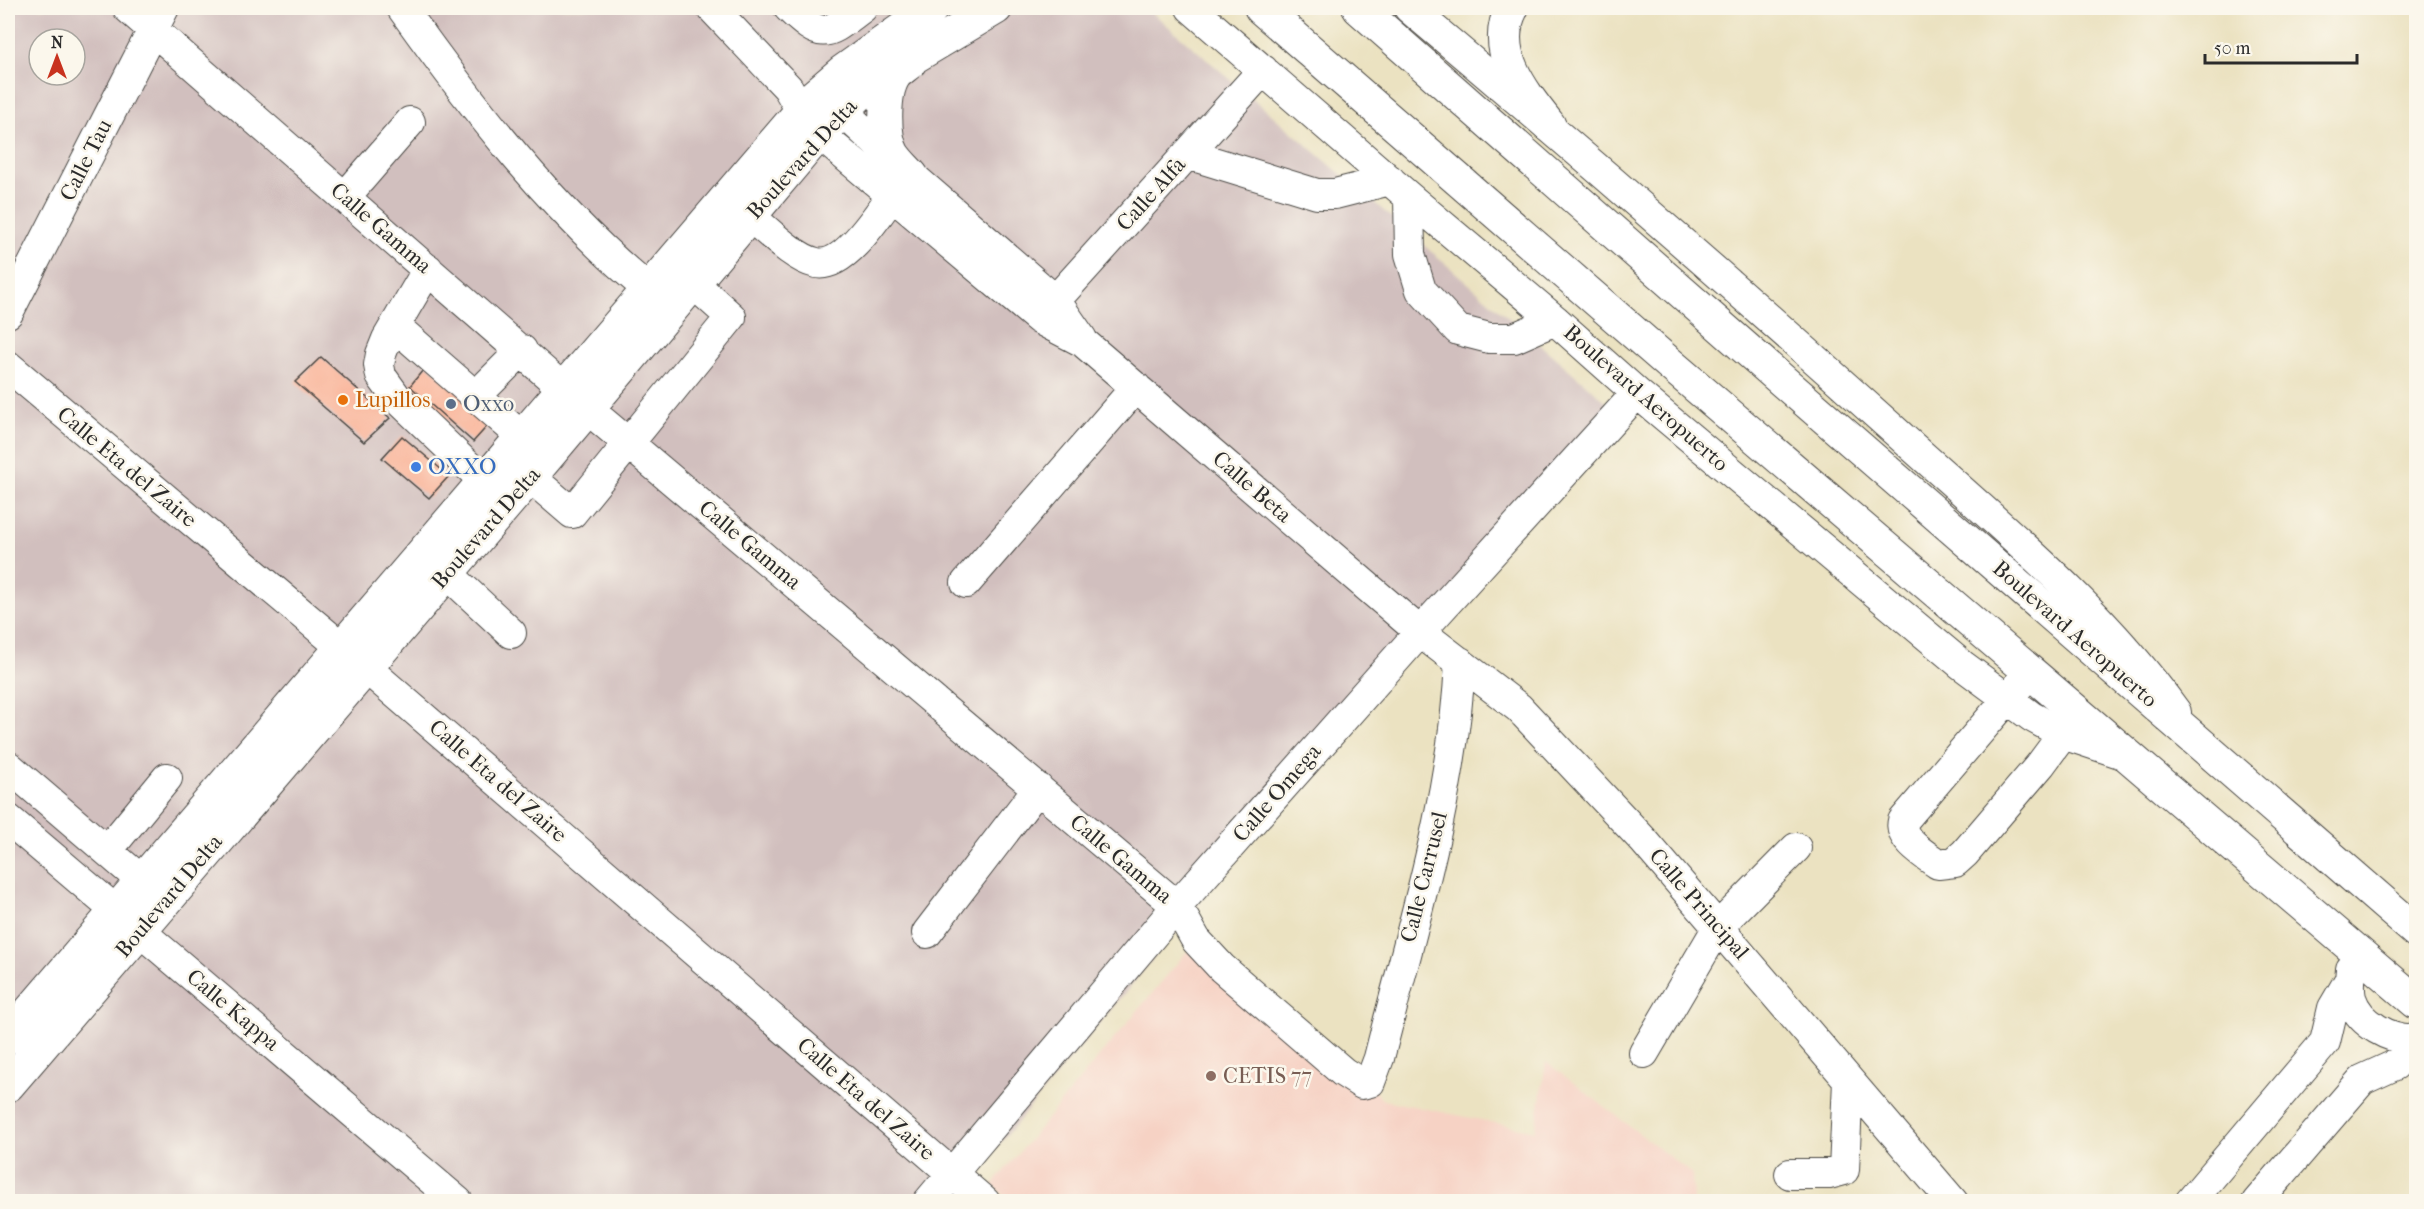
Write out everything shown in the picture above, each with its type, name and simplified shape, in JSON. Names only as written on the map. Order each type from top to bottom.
[{"type":"main road","name":"Boulevard Delta","points":[[8,1037],[127,922],[141,880],[353,657],[447,573],[530,477],[576,398],[649,290],[813,108],[842,72],[932,8]]},
{"type":"main road","name":"Boulevard Delta","points":[[8,1085],[127,922],[353,657],[483,480],[521,436],[576,398],[693,283],[751,217],[813,108],[872,82],[996,8]]},
{"type":"main road","name":"Boulevard Aeropuerto","points":[[1262,8],[2031,672],[2070,724],[2124,754],[2351,964],[2416,1002]]},
{"type":"main road","name":"Boulevard Aeropuerto","points":[[1359,8],[1793,390],[2416,931]]},
{"type":"main road","points":[[1512,8],[1504,30],[1504,46],[1509,66],[1527,98],[1549,125]]},
{"type":"main road","points":[[903,185],[888,138],[886,109],[895,75],[921,53]]},
{"type":"street","name":"Calle Gamma","points":[[128,8],[158,18],[345,196],[576,398],[1177,906],[1196,940],[1222,968],[1343,1072],[1365,1084]]},
{"type":"street","points":[[402,8],[469,99],[507,145],[579,225],[649,290]]},
{"type":"street","name":"Calle Beta","points":[[712,8],[813,108],[1420,632]]},
{"type":"street","points":[[789,8],[809,26],[817,31],[826,32],[862,8]]},
{"type":"street","name":"Boulevard Aeropuerto","points":[[1409,8],[1549,125],[1771,319],[2078,598],[2142,667],[2196,738]]},
{"type":"street","name":"Boulevard Aeropuerto","points":[[1197,10],[1263,70],[1556,320],[1637,393],[1962,665],[2032,717],[2070,724]]},
{"type":"street","name":"Calle Tau","points":[[8,313],[158,18]]},
{"type":"street","name":"Calle Alfa","points":[[1047,309],[1263,70]]},
{"type":"street","points":[[345,196],[410,123]]},
{"type":"street","points":[[1187,154],[1317,195],[1400,188],[1410,254],[1421,290],[1458,330],[1489,339],[1514,338],[1556,320]]},
{"type":"street","points":[[751,217],[780,242],[804,258],[822,264],[845,253],[903,185]]},
{"type":"street","points":[[428,269],[395,326],[381,354],[379,365],[387,387],[483,480]]},
{"type":"street","points":[[530,477],[573,513],[731,317],[693,283]]},
{"type":"street","points":[[395,326],[477,395],[521,436]]},
{"type":"street","points":[[477,395],[522,350]]},
{"type":"street","name":"Calle Eta del Zaire","points":[[8,366],[353,657],[985,1202]]},
{"type":"street","points":[[966,583],[1136,387]]},
{"type":"street","name":"Calle Omega","points":[[928,1202],[1177,906],[1420,632],[1637,393]]},
{"type":"street","points":[[447,573],[511,633]]},
{"type":"street","name":"Calle Principal","points":[[1420,632],[1520,708],[1546,734],[1644,841],[1953,1202]]},
{"type":"street","name":"Calle Carrusel","points":[[1365,1084],[1370,1082],[1379,1059],[1442,803],[1456,722],[1460,663]]},
{"type":"street","points":[[2031,672],[1903,821],[1902,830],[1906,838],[1938,864],[1950,864],[1959,859],[2041,764],[2070,724]]},
{"type":"street","points":[[8,766],[141,880]]},
{"type":"street","points":[[107,850],[167,778]]},
{"type":"street","points":[[927,933],[1038,788]]},
{"type":"street","name":"Calle Kappa","points":[[8,819],[458,1202]]},
{"type":"street","points":[[1644,1053],[1718,927],[1796,848]]},
{"type":"street","points":[[2351,964],[2352,1000],[2359,1012],[2368,1022],[2395,1038],[2416,1040]]},
{"type":"street","points":[[2190,1202],[2325,1042],[2332,1008],[2351,964]]},
{"type":"street","points":[[2257,1202],[2362,1080],[2395,1065],[2416,1040]]},
{"type":"street","points":[[1790,1174],[1829,1174],[1844,1170],[1848,1081]]},
{"type":"shaded area","points":[[8,8],[1147,8],[1616,410],[1426,630],[973,1176],[1002,1201],[8,1201]]},
{"type":"shaded area","name":"CETIS 77","points":[[1189,949],[1383,1100],[1535,1131],[1546,1062],[1692,1174],[1693,1201],[1011,1202],[992,1185]]},
{"type":"building","name":"Lupillos","points":[[321,357],[390,418],[364,442],[295,382]]},
{"type":"building","name":"Oxxo","points":[[427,365],[491,422],[473,442],[410,386]]},
{"type":"building","name":"OXXO","points":[[402,436],[449,476],[429,498],[382,458]]},
{"type":"place","name":"Lupillos","points":[[343,400]]},
{"type":"place","name":"Oxxo","points":[[451,404]]},
{"type":"place","name":"OXXO","points":[[416,467]]},
{"type":"place","name":"CETIS 77","points":[[1211,1076]]}]
